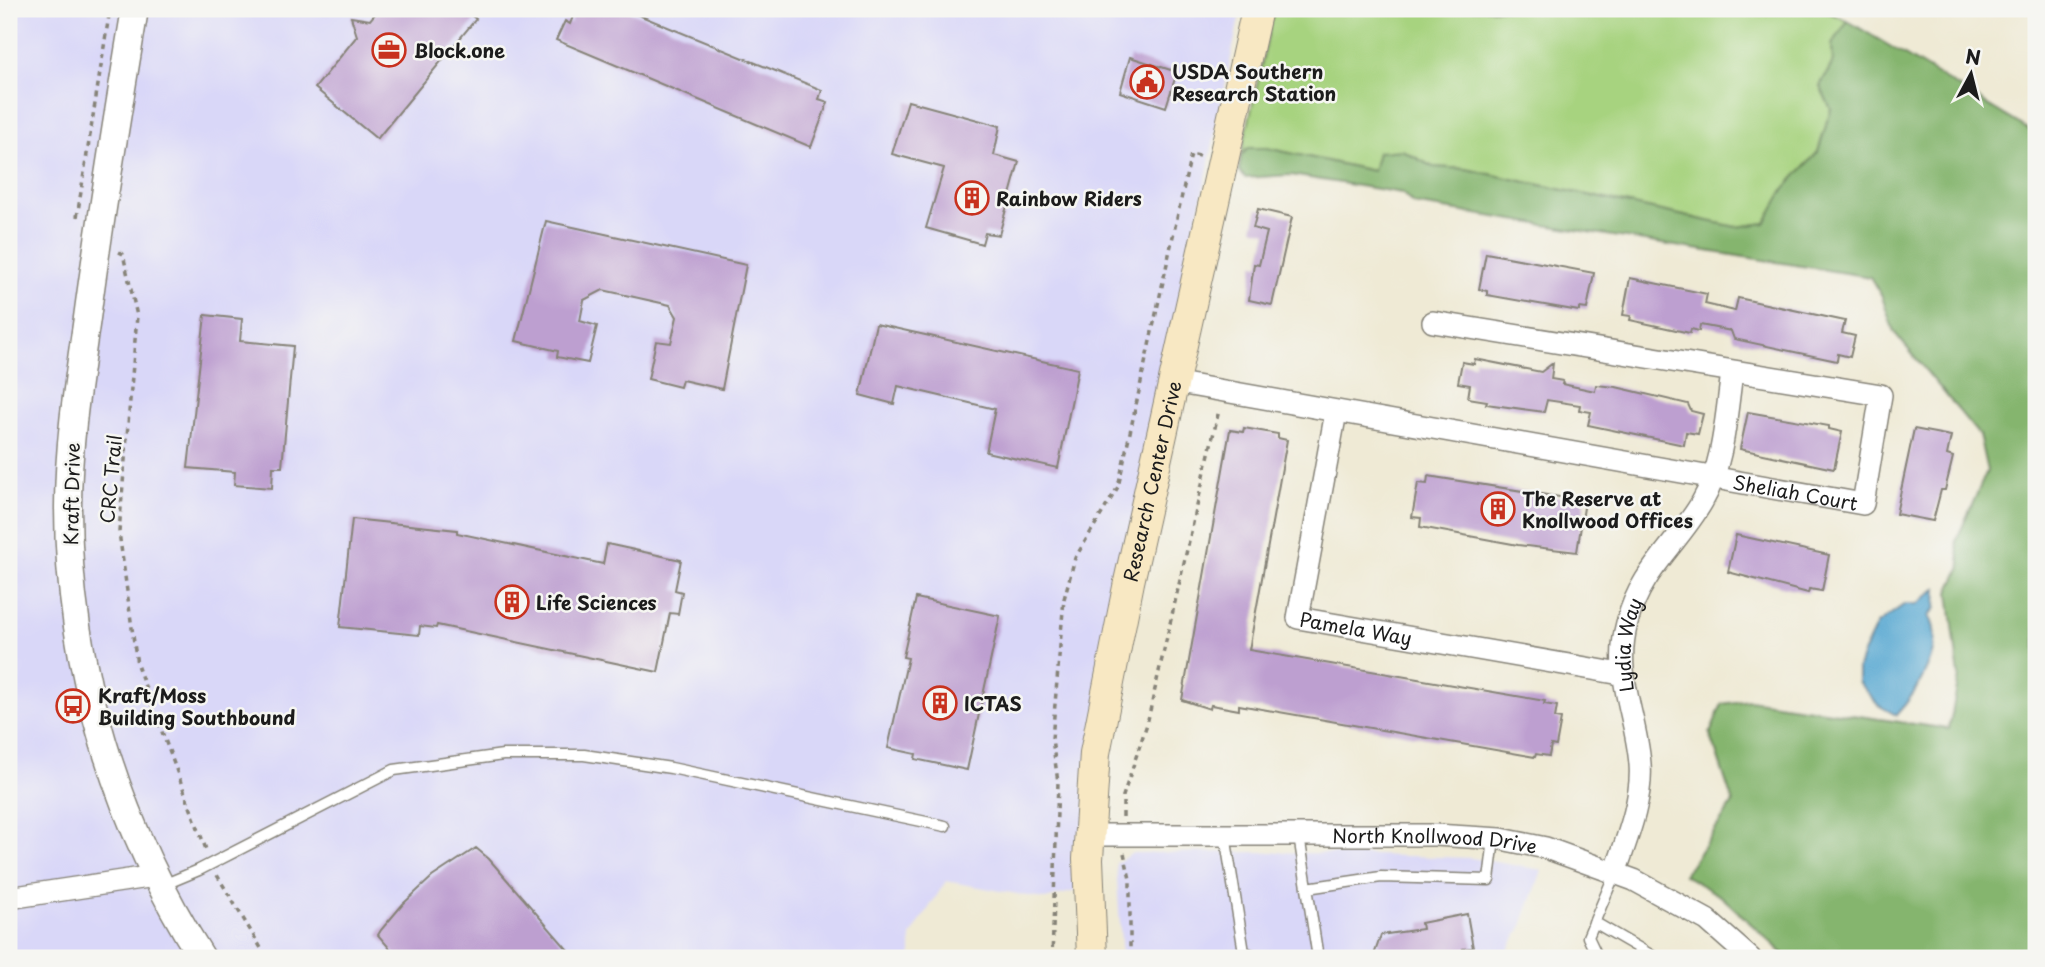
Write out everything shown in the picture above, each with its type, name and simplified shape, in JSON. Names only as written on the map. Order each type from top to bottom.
[{"type":"main road","name":"Research Center Drive","points":[[1092,958],[1090,835],[1095,753],[1173,382],[1257,9]]},
{"type":"street","name":"Kraft Drive","points":[[135,9],[97,244],[70,449],[68,507],[71,584],[76,621],[99,729],[121,798],[157,881],[202,958]]},
{"type":"street","name":"Sheliah Court","points":[[1173,382],[1863,504],[1881,395],[1732,373],[1433,322]]},
{"type":"street","name":"Lydia Way","points":[[1615,873],[1632,817],[1640,768],[1621,674],[1626,623],[1637,593],[1654,565],[1704,500],[1713,478],[1732,373]]},
{"type":"street","name":"Pamela Way","points":[[1336,412],[1297,618],[1621,674]]},
{"type":"street","name":"North Knollwood Drive","points":[[1090,835],[1435,835],[1494,839],[1546,848],[1615,873],[1707,920],[1750,958]]},
{"type":"street","points":[[9,898],[157,881]]},
{"type":"lane","points":[[157,881],[211,864],[394,770],[503,755],[584,755],[671,768],[946,826]]},
{"type":"lane","points":[[1225,835],[1244,952],[1261,958]]},
{"type":"lane","points":[[1300,836],[1318,958]]},
{"type":"lane","points":[[1307,888],[1381,877],[1489,880],[1494,839]]},
{"type":"lane","points":[[1598,958],[1588,937],[1615,873]]},
{"type":"lane","points":[[1594,922],[1656,958]]},
{"type":"path","name":"CRC Trail","points":[[110,9],[76,213],[81,241],[123,254],[137,316],[119,532],[138,665],[211,864],[267,958]]},
{"type":"path","points":[[1052,958],[1058,782],[1052,739],[1064,600],[1075,558],[1118,487],[1191,154]]},
{"type":"path","points":[[1122,813],[1124,796],[1147,724],[1221,403]]},
{"type":"path","points":[[1124,854],[1130,879],[1130,958]]},
{"type":"shaded area","points":[[9,9],[1241,9],[1155,423],[1075,891],[1045,899],[946,881],[911,936],[911,958],[9,958]]},
{"type":"shaded area","points":[[1274,852],[1471,858],[1542,870],[1521,928],[1503,958],[1122,958],[1116,863],[1133,853]]},
{"type":"green space","points":[[1274,9],[1821,9],[1848,21],[1832,45],[1833,62],[1820,86],[1831,109],[1818,152],[1785,188],[1766,223],[1736,227],[1466,169],[1433,167],[1402,150],[1373,171],[1267,148],[1241,156]]},
{"type":"green space","points":[[1848,21],[2036,134],[2036,958],[1788,958],[1722,897],[1684,875],[1733,803],[1710,733],[1722,704],[1749,700],[1949,729],[1959,677],[1949,592],[1961,567],[1956,541],[1987,471],[1979,435],[1894,332],[1882,297],[1870,277],[1413,204],[1402,193],[1291,175],[1245,178],[1239,170],[1241,156],[1248,148],[1267,148],[1373,171],[1378,152],[1402,150],[1433,167],[1466,169],[1736,227],[1765,223],[1785,188],[1818,152],[1831,109],[1820,86],[1833,62],[1832,45]]},
{"type":"water","points":[[1937,588],[1936,608],[1929,616],[1934,627],[1932,654],[1913,694],[1896,715],[1878,705],[1858,682],[1858,668],[1877,624],[1905,604],[1917,604]]},
{"type":"building","points":[[379,9],[463,9],[476,19],[377,139],[315,88],[357,36],[351,17],[370,20]]},
{"type":"building","points":[[576,9],[624,9],[822,90],[819,99],[828,102],[811,147],[556,40],[565,21],[570,24]]},
{"type":"building","points":[[1130,57],[1177,72],[1166,107],[1120,92]]},
{"type":"building","name":"Rainbow Riders","points":[[908,101],[1000,126],[994,155],[1019,162],[999,235],[985,233],[982,244],[926,228],[944,168],[892,154]]},
{"type":"building","points":[[1258,209],[1292,217],[1272,305],[1249,300],[1254,264],[1259,265],[1267,232],[1253,228]]},
{"type":"building","points":[[546,221],[746,265],[722,389],[682,380],[680,387],[648,379],[656,341],[671,343],[677,317],[670,305],[603,290],[584,300],[580,321],[597,326],[588,363],[557,357],[558,351],[516,341]]},
{"type":"building","points":[[1486,253],[1594,273],[1587,309],[1579,308],[1579,311],[1487,295],[1487,291],[1479,289]]},
{"type":"building","points":[[1630,278],[1707,294],[1705,304],[1735,311],[1738,298],[1845,321],[1842,333],[1855,336],[1850,357],[1838,354],[1837,361],[1734,339],[1731,331],[1700,325],[1699,331],[1691,329],[1690,333],[1630,320],[1631,316],[1623,315]]},
{"type":"building","points":[[205,315],[242,319],[240,341],[293,346],[282,467],[273,467],[272,488],[234,485],[235,472],[188,468]]},
{"type":"building","points":[[876,324],[1078,369],[1058,468],[986,452],[995,409],[898,386],[894,404],[860,395]]},
{"type":"building","points":[[1475,359],[1541,372],[1553,363],[1551,379],[1563,381],[1562,384],[1595,391],[1596,385],[1616,387],[1688,404],[1691,411],[1703,414],[1698,434],[1686,432],[1684,445],[1588,425],[1591,412],[1579,410],[1580,405],[1547,400],[1544,412],[1486,404],[1487,401],[1468,398],[1470,385],[1458,383],[1462,362],[1474,364]]},
{"type":"building","points":[[1748,412],[1829,426],[1829,429],[1842,432],[1834,469],[1740,449]]},
{"type":"building","points":[[1244,428],[1278,434],[1278,438],[1287,440],[1249,650],[1545,701],[1544,704],[1557,706],[1555,718],[1561,719],[1556,746],[1551,745],[1549,756],[1536,754],[1535,757],[1239,705],[1239,710],[1211,705],[1210,709],[1182,700],[1230,430],[1243,432]]},
{"type":"building","points":[[1914,429],[1951,436],[1947,455],[1953,457],[1945,490],[1941,490],[1933,521],[1896,514]]},
{"type":"building","name":"The Reserve at Knollwood Offices","points":[[1428,476],[1585,501],[1577,552],[1518,545],[1420,527],[1421,518],[1412,517],[1418,483],[1427,484]]},
{"type":"building","name":"Life Sciences","points":[[352,519],[457,530],[457,533],[603,564],[607,544],[681,560],[675,590],[682,592],[678,614],[670,613],[658,672],[437,625],[436,628],[420,626],[419,635],[340,627]]},
{"type":"building","points":[[1736,535],[1829,555],[1822,591],[1809,589],[1808,593],[1728,572]]},
{"type":"building","name":"ICTAS","points":[[916,598],[1000,616],[967,770],[915,759],[916,754],[888,748],[908,658],[903,657]]},
{"type":"building","points":[[476,848],[489,859],[575,958],[398,958],[378,935],[381,930],[403,904],[432,877]]},
{"type":"building","points":[[1467,914],[1473,948],[1463,949],[1465,958],[1373,958],[1381,935],[1422,929],[1421,923]]},
{"type":"place","name":"Block.one","points":[[389,50]]},
{"type":"place","name":"USDA Southern Research Station","points":[[1147,82]]},
{"type":"place","name":"Rainbow Riders","points":[[972,198]]},
{"type":"place","name":"The Reserve at Knollwood Offices","points":[[1498,509]]},
{"type":"place","name":"Life Sciences","points":[[512,602]]},
{"type":"place","name":"ICTAS","points":[[940,703]]},
{"type":"place","name":"Kraft/Moss Building Southbound","points":[[73,706]]}]
